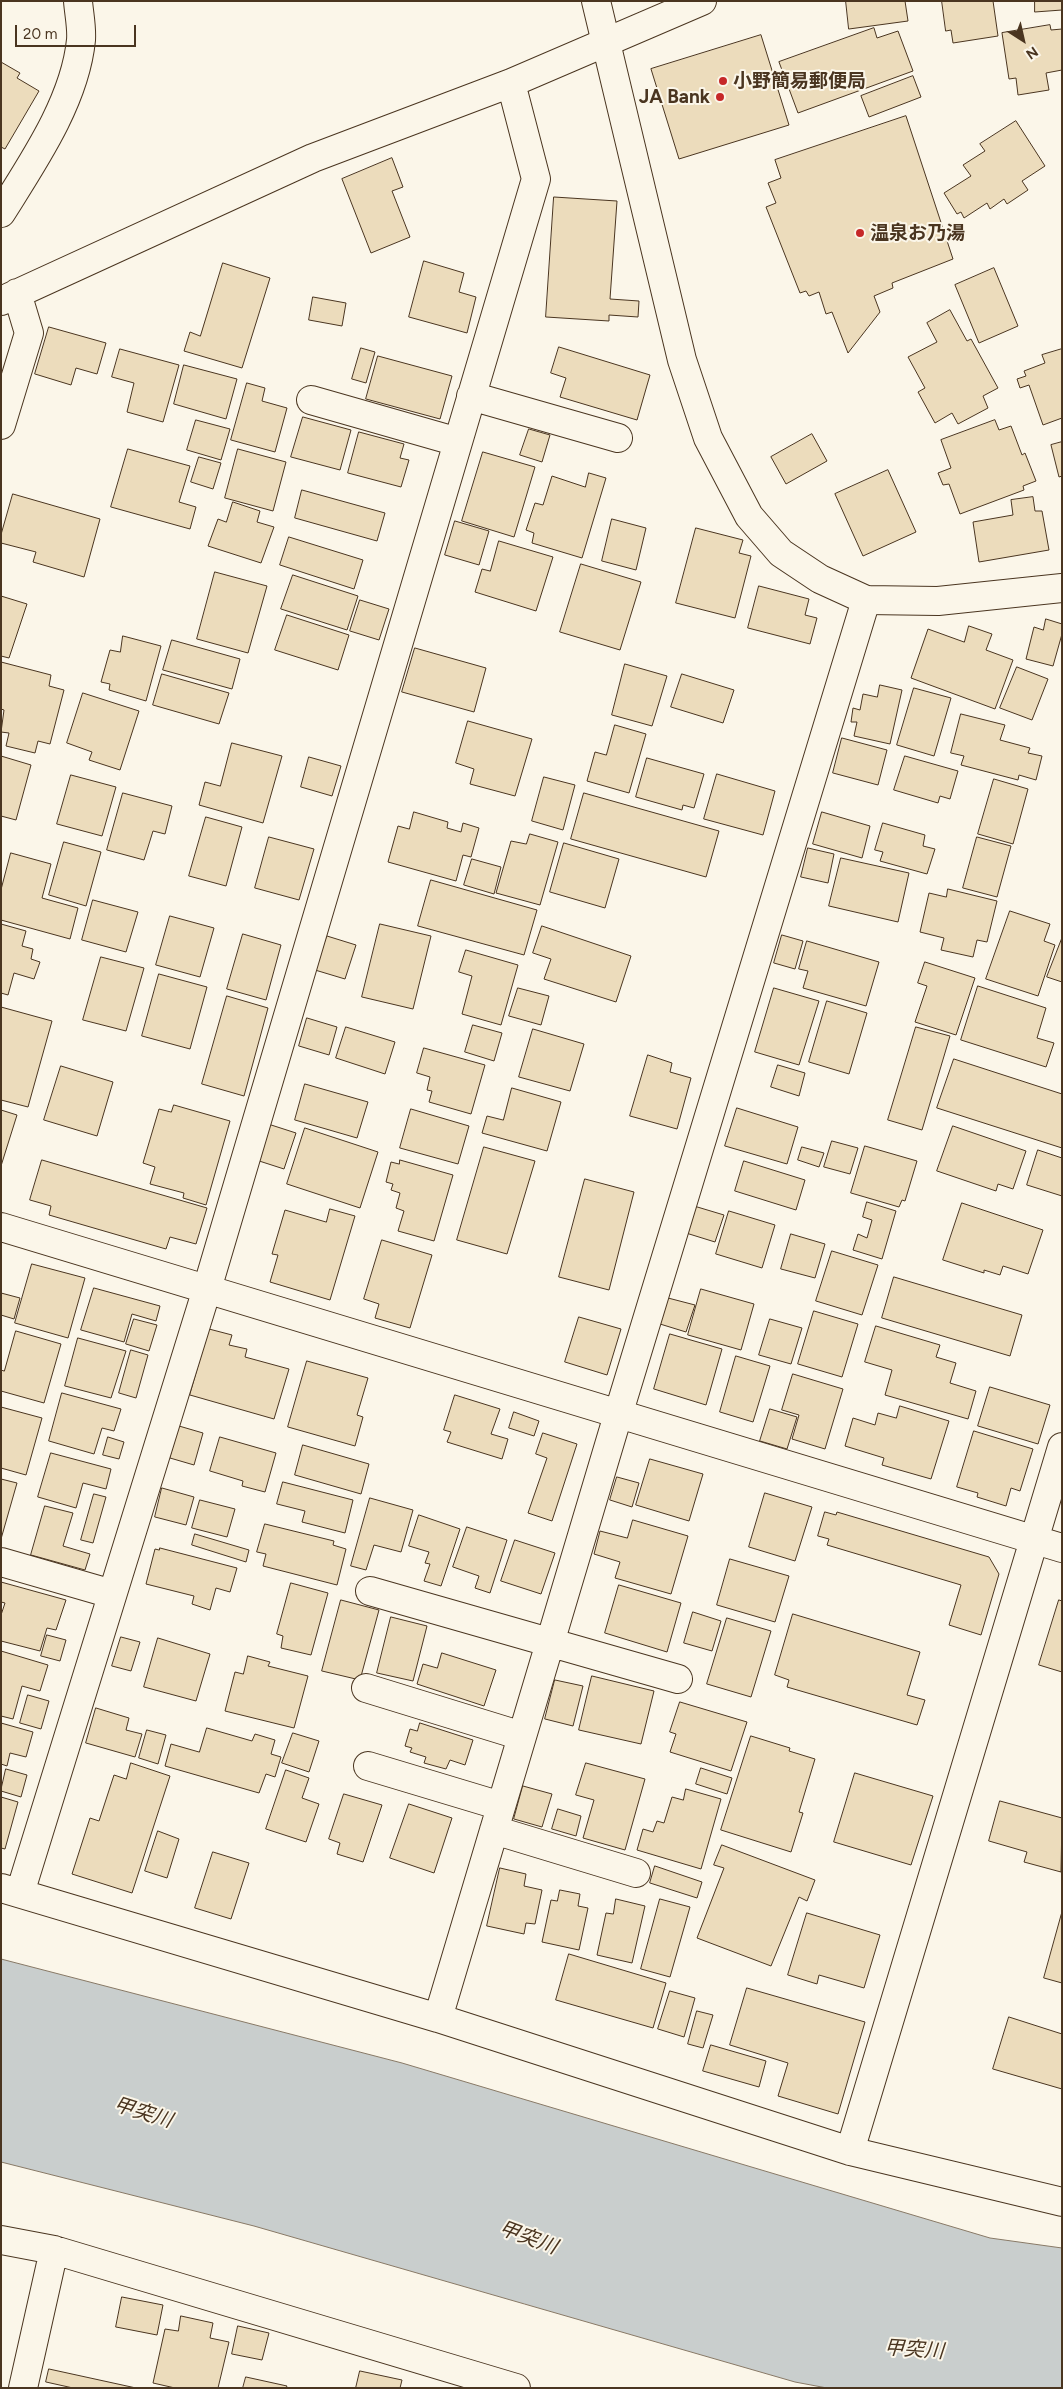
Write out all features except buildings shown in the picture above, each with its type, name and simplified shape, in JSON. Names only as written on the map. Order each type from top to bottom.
[{"type":"street","points":[[1,213],[39,153],[72,84],[81,39],[78,1]]},
{"type":"street","points":[[596,1],[682,360],[708,438],[750,516],[781,553],[820,579],[866,600],[938,601],[1062,588]]},
{"type":"street","points":[[1,426],[30,333],[9,297],[313,158],[511,83],[606,44],[702,1]]},
{"type":"street","points":[[511,83],[536,179],[206,1289],[112,1594],[11,1891],[438,2018],[850,2152],[1062,2202]]},
{"type":"street","points":[[472,396],[618,438]]},
{"type":"street","points":[[311,400],[458,442]]},
{"type":"street","points":[[438,2018],[618,1415],[866,600]]},
{"type":"street","points":[[1,1227],[1062,1548]]},
{"type":"street","points":[[850,2152],[1062,1447]]},
{"type":"street","points":[[1,1562],[112,1594]]},
{"type":"street","points":[[370,1591],[678,1679]]},
{"type":"street","points":[[366,1688],[522,1736]]},
{"type":"street","points":[[368,1766],[636,1873]]},
{"type":"street","points":[[1,2240],[54,2250],[516,2388]]},
{"type":"street","points":[[23,2388],[54,2250]]},
{"type":"water","name":"甲突川","points":[[1,1959],[402,2063],[990,2238],[1062,2248],[1062,2388],[827,2388],[795,2382],[254,2226],[1,2162]]},
{"type":"place","name":"小野簡易郵便局","points":[[723,81]]},
{"type":"place","name":"JA Bank","points":[[720,97]]},
{"type":"place","name":"温泉お乃湯","points":[[860,233]]}]
